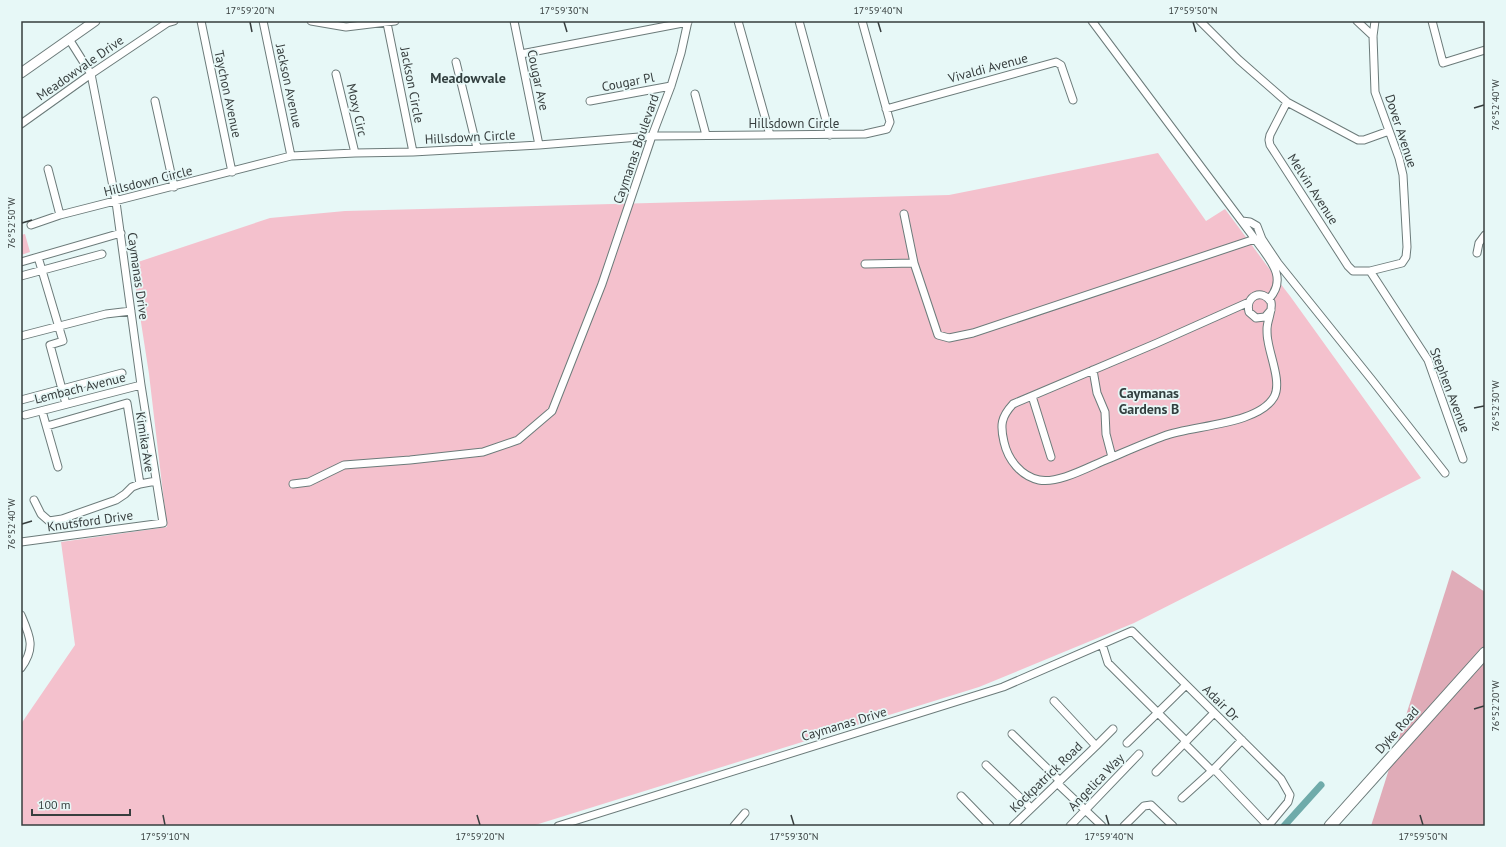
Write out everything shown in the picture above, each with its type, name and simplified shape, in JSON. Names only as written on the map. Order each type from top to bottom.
[{"type":"main road","name":"Dyke Road","points":[[1330,826],[1485,653]]},
{"type":"street","points":[[21,73],[94,21]]},
{"type":"street","name":"Meadowvale Drive","points":[[21,124],[91,74],[168,23],[174,21]]},
{"type":"street","name":"Taychon Avenue","points":[[201,21],[232,172]]},
{"type":"street","name":"Jackson Avenue","points":[[263,21],[291,156]]},
{"type":"street","points":[[311,21],[346,27],[395,21]]},
{"type":"street","name":"Cougar Ave","points":[[514,21],[539,145]]},
{"type":"street","points":[[521,54],[688,21]]},
{"type":"street","name":"Caymanas Boulevard","points":[[293,484],[309,482],[344,465],[483,452],[518,440],[552,411],[602,284],[652,136],[671,86],[681,53],[688,21]]},
{"type":"street","points":[[738,21],[770,135]]},
{"type":"street","points":[[799,21],[830,135]]},
{"type":"street","points":[[862,21],[886,109]]},
{"type":"street","points":[[1092,21],[1242,221],[1275,270],[1278,280],[1275,292],[1269,299]]},
{"type":"street","points":[[1200,21],[1238,60],[1287,102],[1358,140],[1364,140],[1389,131]]},
{"type":"street","points":[[1357,21],[1373,36]]},
{"type":"street","name":"Dover Avenue","points":[[1370,272],[1402,263],[1406,257],[1408,247],[1403,175],[1376,92],[1373,36],[1375,21]]},
{"type":"street","points":[[1432,21],[1443,62],[1485,50]]},
{"type":"street","name":"Jackson Circle","points":[[387,23],[413,152]]},
{"type":"street","name":"Caymanas Drive","points":[[69,39],[91,74],[116,202],[141,385],[163,523]]},
{"type":"street","points":[[456,62],[477,148]]},
{"type":"street","name":"Vivaldi Avenue","points":[[886,109],[1056,62],[1061,65],[1073,100]]},
{"type":"street","name":"Moxy Circ","points":[[336,74],[355,153]]},
{"type":"street","name":"Cougar Pl","points":[[590,101],[671,86]]},
{"type":"street","points":[[695,94],[706,135]]},
{"type":"street","points":[[155,101],[174,187]]},
{"type":"street","name":"Melvin Avenue","points":[[1287,102],[1270,135],[1270,145],[1348,266],[1354,271],[1370,272]]},
{"type":"street","name":"Hillsdown Circle","points":[[31,225],[60,215],[116,202],[291,156],[413,152],[539,145],[652,136],[865,134],[887,130],[890,122],[886,109]]},
{"type":"street","points":[[48,169],[60,215]]},
{"type":"street","points":[[904,214],[914,263],[938,335],[949,338],[973,333],[1255,239]]},
{"type":"street","points":[[1242,221],[1250,222],[1257,226],[1266,246],[1278,263],[1445,473]]},
{"type":"street","points":[[21,262],[121,233]]},
{"type":"street","points":[[1477,253],[1480,243],[1485,235]]},
{"type":"street","points":[[21,276],[102,254]]},
{"type":"street","points":[[38,257],[63,341],[50,345],[66,404]]},
{"type":"street","points":[[865,264],[914,263]]},
{"type":"street","name":"Stephen Avenue","points":[[1370,272],[1428,360],[1463,459]]},
{"type":"street","points":[[1260,294],[1269,299],[1271,302],[1271,310],[1267,328],[1277,386],[1274,397],[1265,406],[1251,415],[1226,423],[1166,435],[1062,478],[1051,480],[1040,480],[1020,471],[1005,449],[1002,436],[1002,420],[1005,412],[1013,404],[1248,302],[1251,298],[1260,294]]},
{"type":"street","points":[[1248,302],[1249,312],[1256,318],[1265,317],[1271,310]]},
{"type":"street","points":[[21,336],[106,314],[131,311]]},
{"type":"street","points":[[1093,370],[1097,393],[1106,412],[1106,434],[1112,457]]},
{"type":"street","points":[[21,400],[122,373]]},
{"type":"street","name":"Lembach Avenue","points":[[25,415],[141,385]]},
{"type":"street","points":[[1032,396],[1051,457]]},
{"type":"street","name":"Kimika Ave","points":[[47,426],[127,403],[140,484]]},
{"type":"street","points":[[42,410],[58,467]]},
{"type":"street","points":[[34,500],[40,514],[48,521],[62,519],[116,500],[132,487],[156,481]]},
{"type":"street","name":"Knutsford Drive","points":[[21,542],[163,523]]},
{"type":"street","points":[[21,615],[31,640],[28,656],[21,668]]},
{"type":"street","name":"Caymanas Drive","points":[[558,826],[997,689],[1132,631]]},
{"type":"street","name":"Adair Dr","points":[[1132,631],[1281,779],[1290,795],[1288,802],[1268,826]]},
{"type":"street","points":[[1102,644],[1108,663],[1268,826]]},
{"type":"street","points":[[1127,743],[1186,685]]},
{"type":"street","name":"Kockpatrick Road","points":[[1054,701],[1096,746]]},
{"type":"street","points":[[1156,772],[1214,713]]},
{"type":"street","name":"Kockpatrick Road","points":[[1013,826],[1113,729]]},
{"type":"street","points":[[1012,734],[1084,810],[1102,826]]},
{"type":"street","points":[[1182,798],[1213,770],[1242,740]]},
{"type":"street","name":"Angelica Way","points":[[1070,826],[1139,754]]},
{"type":"street","points":[[986,765],[1030,808]]},
{"type":"street","points":[[961,796],[990,826]]},
{"type":"street","points":[[1124,826],[1144,806],[1147,805],[1151,805],[1173,826]]},
{"type":"street","points":[[734,826],[745,813]]},
{"type":"shaded area","points":[[1158,153],[1206,221],[1225,209],[1290,296],[1421,478],[1134,623],[979,687],[532,826],[21,826],[21,724],[75,645],[61,542],[167,527],[149,374],[132,264],[270,218],[345,211],[949,195]]},
{"type":"shaded area","points":[[25,234],[30,252],[21,255],[21,235]]},
{"type":"shaded area","points":[[1452,570],[1485,592],[1485,826],[1371,826]]},
{"type":"waterway","points":[[1284,826],[1321,785]]},
{"type":"district","name":"Meadowvale","points":[[468,78]]},
{"type":"district","name":"Caymanas Gardens B","points":[[1149,402]]}]
